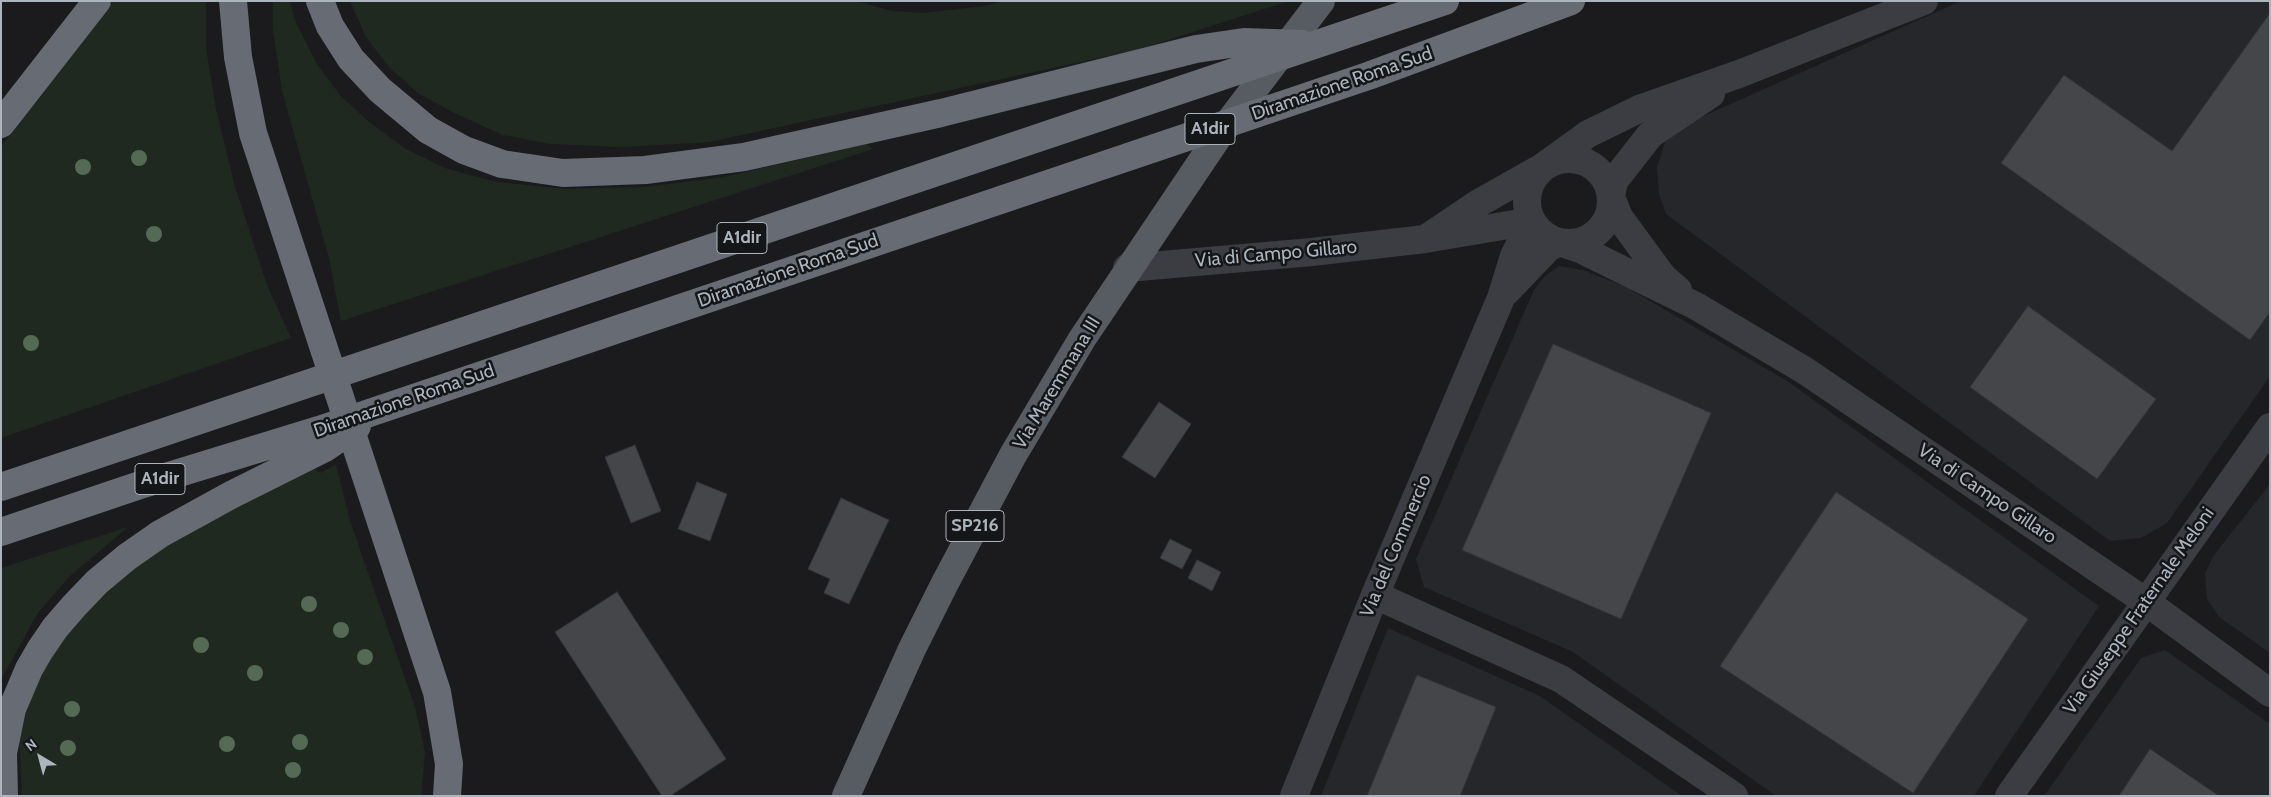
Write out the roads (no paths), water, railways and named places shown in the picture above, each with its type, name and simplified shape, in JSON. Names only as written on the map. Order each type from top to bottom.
[{"type":"highway","points":[[1,124],[96,1]]},
{"type":"highway","points":[[233,1],[238,57],[253,133],[437,692],[449,764],[448,796]]},
{"type":"highway","points":[[320,1],[330,26],[351,59],[380,90],[428,130],[464,150],[502,164],[563,173],[645,170],[744,157],[941,113],[1204,47],[1244,42],[1313,45]]},
{"type":"highway","name":"Diramazione Roma Sud","points":[[1,532],[143,484],[347,434],[375,410],[1368,76],[1571,1]]},
{"type":"highway","name":"A1dir","points":[[1,487],[1436,4]]},
{"type":"highway","points":[[4,796],[3,753],[12,709],[40,650],[55,628],[74,606],[127,557],[160,534],[230,495],[322,439]]},
{"type":"main road","name":"Via Maremmana III","points":[[846,796],[912,649],[949,575],[1013,455],[1082,339],[1220,134],[1321,1]]},
{"type":"street","points":[[1739,74],[1650,135],[1614,181],[1606,218],[1592,236],[1580,242],[1559,242],[1547,237],[1532,221],[1527,210],[1526,197],[1530,182],[1541,168],[1588,134],[1639,109],[1739,74],[1924,1]]},
{"type":"street","points":[[1425,239],[1477,204],[1557,160],[1574,159],[1586,162],[1602,175],[1608,185],[1611,197]]},
{"type":"street","name":"Via di Campo Gillaro","points":[[1611,197],[1620,217],[1664,277],[1696,306]]},
{"type":"street","name":"Via di Campo Gillaro","points":[[1128,268],[1312,252],[1425,239],[1532,221]]},
{"type":"street","name":"Via del Commercio","points":[[1294,796],[1375,595],[1501,298],[1514,256],[1532,221]]},
{"type":"street","name":"Via di Campo Gillaro","points":[[1559,242],[1580,249],[1696,306],[1804,370],[2145,601],[2270,692]]},
{"type":"street","name":"Via del Commercio","points":[[1501,298],[1548,248],[1559,242]]},
{"type":"street","name":"Via Giuseppe Fraternale Meloni","points":[[2009,796],[2145,601],[2270,427]]},
{"type":"street","points":[[1375,595],[1561,679],[1734,796]]}]
